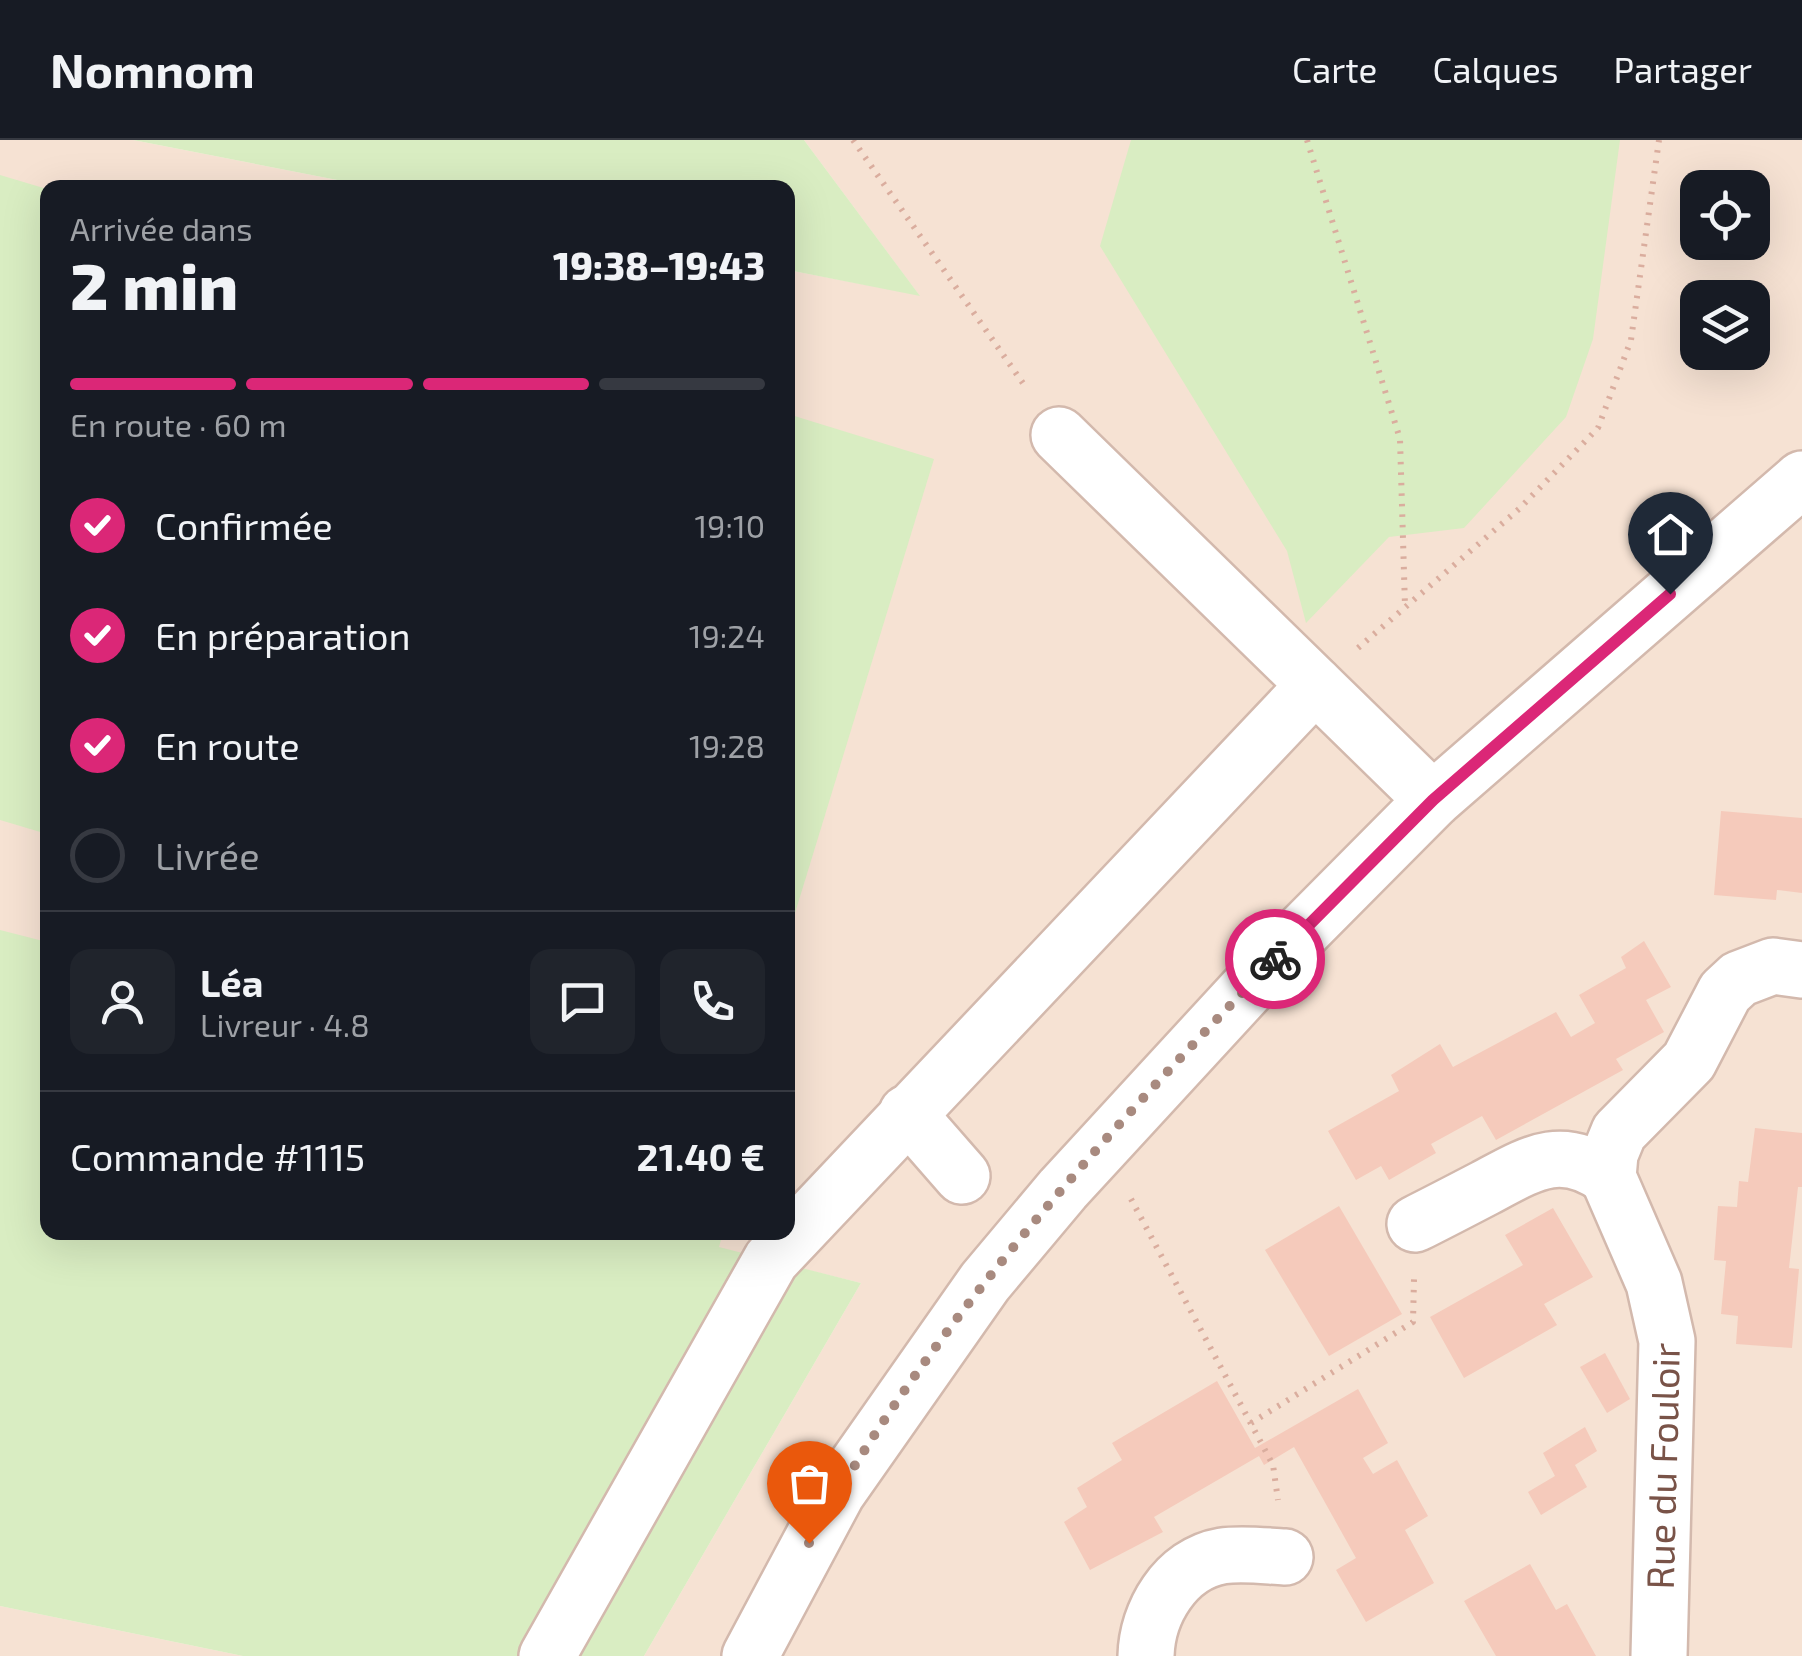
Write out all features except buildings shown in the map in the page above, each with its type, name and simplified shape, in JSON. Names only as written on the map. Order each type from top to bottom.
[{"type":"street","points":[[1059,435],[1433,800]]},
{"type":"street","points":[[750,1656],[837,1493],[901,1398],[985,1282],[1102,1145],[1271,963],[1433,800],[1802,478]]},
{"type":"street","points":[[795,1234],[1315,685]]},
{"type":"street","points":[[1608,1177],[1610,1154],[1619,1132],[1689,1060],[1725,992],[1739,979],[1773,966],[1802,970]]},
{"type":"street","points":[[907,1113],[962,1176]]},
{"type":"street","points":[[1415,1224],[1535,1162],[1574,1160],[1608,1177]]},
{"type":"street","name":"Rue du Fouloir","points":[[1608,1177],[1654,1284],[1667,1341],[1659,1656]]},
{"type":"street","points":[[547,1656],[771,1260],[790,1240]]},
{"type":"street","points":[[1146,1656],[1147,1636],[1168,1590],[1200,1564],[1220,1556],[1285,1556]]},
{"type":"path","points":[[853,140],[1059,435]]},
{"type":"path","points":[[1307,140],[1400,439],[1406,607]]},
{"type":"path","points":[[1315,685],[1518,509],[1598,428],[1630,340],[1659,140]]},
{"type":"path","points":[[1102,1145],[1273,1465],[1285,1556]]},
{"type":"path","points":[[1250,1422],[1413,1322],[1415,1224]]},
{"type":"shaded area","points":[[0,140],[133,140],[337,180],[40,180],[40,1087],[0,1077]]},
{"type":"shaded area","points":[[804,140],[1802,140],[1802,1656],[644,1656],[861,1283],[685,1240],[795,1240],[795,271],[919,295]]},
{"type":"shaded area","points":[[0,1606],[243,1656],[0,1656]]},
{"type":"green space","points":[[133,140],[804,140],[920,296],[795,271],[795,180],[337,180]]},
{"type":"green space","points":[[1131,140],[1620,140],[1593,339],[1566,417],[1464,528],[1389,537],[1306,623],[1287,551],[1100,246]]},
{"type":"green space","points":[[0,175],[40,187],[40,832],[0,820]]},
{"type":"green space","points":[[795,416],[934,459],[795,913]]},
{"type":"green space","points":[[0,930],[40,940],[40,1240],[721,1240],[719,1247],[861,1283],[644,1656],[243,1656],[0,1606]]},
{"type":"way so far","points":[[809,1543],[837,1493],[910,1384],[985,1282],[1154,1086],[1275,959]]},
{"type":"route","points":[[1275,959],[1433,800],[1670,594]]}]
